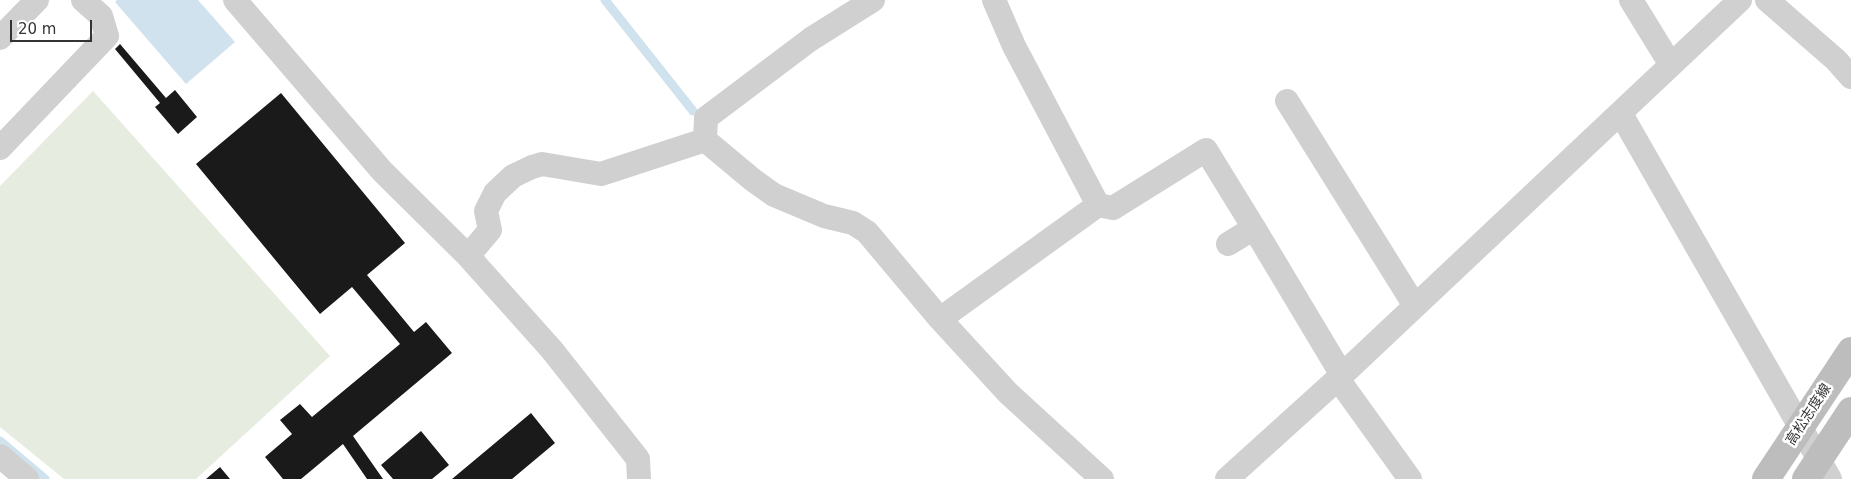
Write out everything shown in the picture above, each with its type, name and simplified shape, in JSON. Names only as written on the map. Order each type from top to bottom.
[{"type":"main road","name":"高松志度線","points":[[1766,479],[1851,351]]},
{"type":"main road","points":[[1818,472],[1851,411]]},
{"type":"street","points":[[0,38],[37,0]]},
{"type":"street","points":[[0,148],[107,36],[101,16],[83,0]]},
{"type":"street","points":[[236,0],[382,171],[468,256],[552,350],[638,459],[639,479]]},
{"type":"street","points":[[873,0],[811,39],[706,118],[706,140],[753,180],[774,194],[824,216],[853,223],[867,232],[940,319],[1008,393],[1102,479]]},
{"type":"street","points":[[994,0],[1014,46],[1098,205]]},
{"type":"street","points":[[1631,0],[1671,65]]},
{"type":"street","points":[[1227,479],[1340,377],[1740,0]]},
{"type":"street","points":[[1767,0],[1836,60],[1851,77]]},
{"type":"street","points":[[1287,101],[1415,306]]},
{"type":"street","points":[[1620,114],[1801,427],[1818,472]]},
{"type":"street","points":[[468,256],[490,230],[486,211],[495,193],[513,176],[542,164],[601,174],[706,140]]},
{"type":"street","points":[[940,319],[1098,205],[1112,208],[1206,150],[1254,228],[1340,377],[1410,479]]},
{"type":"street","points":[[1228,244],[1254,228]]},
{"type":"street","points":[[0,456],[27,479]]},
{"type":"shaded area","points":[[93,91],[330,356],[196,479],[64,479],[0,427],[0,186]]},
{"type":"water","points":[[117,0],[198,0],[235,42],[186,84],[115,2]]},
{"type":"building","points":[[120,44],[166,98],[175,90],[197,117],[178,134],[155,107],[160,103],[115,49]]},
{"type":"building","points":[[281,93],[405,243],[367,275],[414,332],[426,322],[452,353],[353,436],[383,479],[367,479],[343,444],[301,479],[283,479],[265,457],[292,434],[280,420],[300,404],[312,417],[400,344],[352,287],[320,314],[196,164]]},
{"type":"building","points":[[531,413],[555,443],[512,479],[452,479]]},
{"type":"building","points":[[421,431],[449,465],[432,479],[393,479],[381,465]]},
{"type":"building","points":[[220,467],[230,479],[206,479]]},
{"type":"waterway","points":[[605,0],[693,111]]},
{"type":"waterway","points":[[0,441],[45,479]]}]
